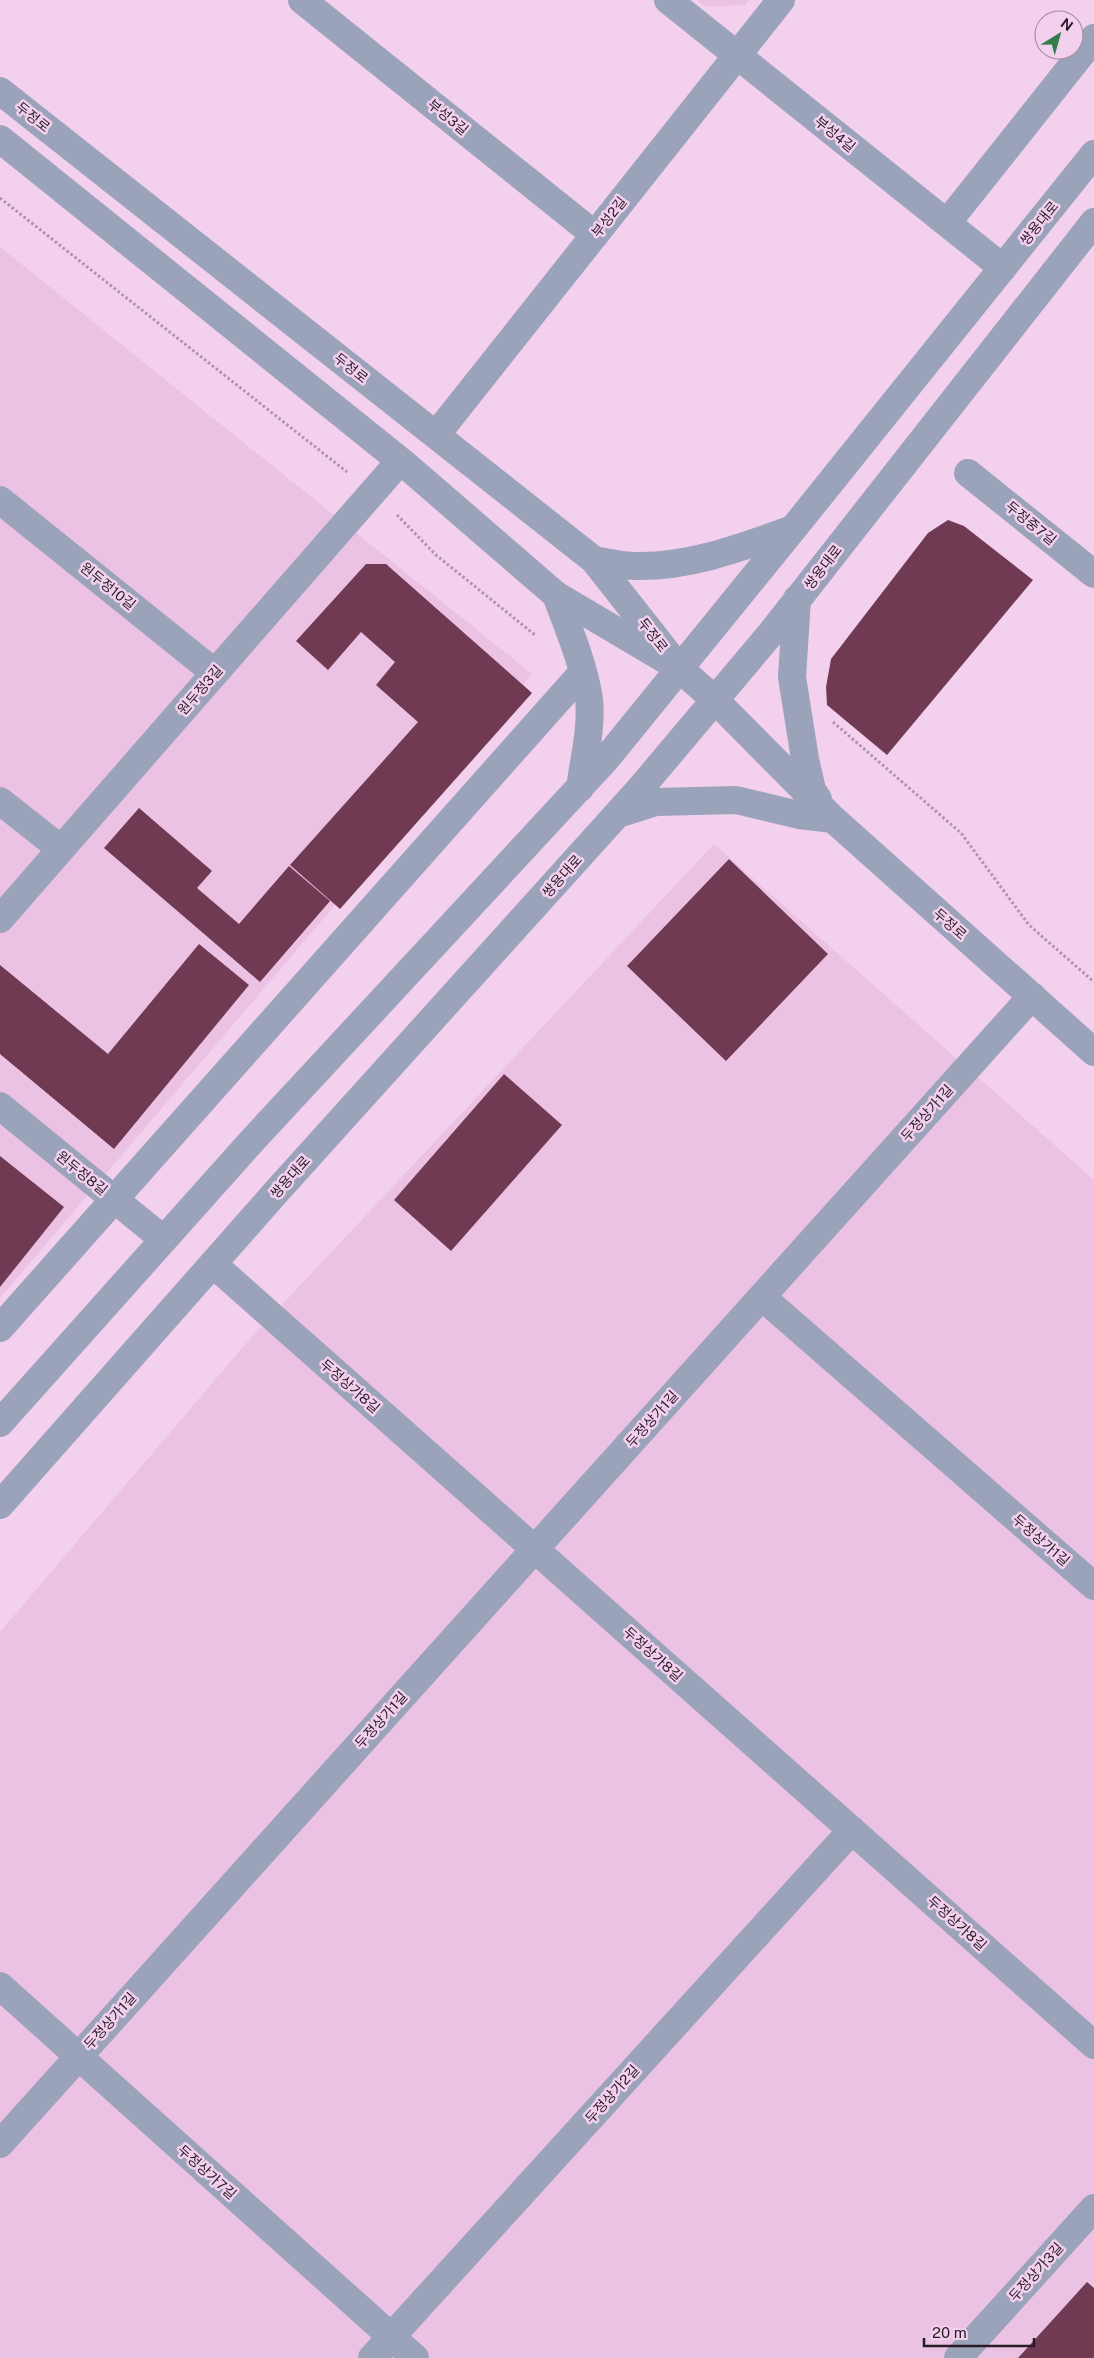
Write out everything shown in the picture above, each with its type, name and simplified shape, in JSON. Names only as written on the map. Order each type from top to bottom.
[{"type":"street","name":"부성3길","points":[[302,0],[595,235]]},
{"type":"street","name":"부성4길","points":[[668,0],[1003,268]]},
{"type":"street","name":"부성2길","points":[[436,435],[781,0]]},
{"type":"street","points":[[946,224],[1094,38]]},
{"type":"street","name":"두정로","points":[[0,91],[594,560],[679,668],[715,700],[833,819],[1094,1052]]},
{"type":"street","name":"두정로","points":[[0,140],[400,461],[556,595],[679,668]]},
{"type":"street","name":"쌍용대로","points":[[0,1423],[164,1239],[580,788],[793,529],[1094,154]]},
{"type":"street","name":"쌍용대로","points":[[0,1505],[213,1264],[618,814],[798,599],[1094,222]]},
{"type":"street","name":"원두정3길","points":[[0,919],[400,461]]},
{"type":"street","name":"두정중7길","points":[[968,473],[1094,574]]},
{"type":"street","name":"원두정10길","points":[[0,500],[215,673]]},
{"type":"street","points":[[594,560],[635,566],[676,564],[708,557],[793,529]]},
{"type":"street","points":[[556,595],[589,699],[587,742],[580,788]]},
{"type":"street","points":[[798,599],[793,687],[812,790],[833,819]]},
{"type":"street","points":[[0,1328],[113,1198],[582,673]]},
{"type":"street","points":[[618,814],[656,802],[736,800],[799,815],[833,819]]},
{"type":"street","points":[[0,801],[61,849]]},
{"type":"street","name":"두정상가1길","points":[[0,2144],[1032,996]]},
{"type":"street","name":"원두정8길","points":[[0,1106],[164,1239]]},
{"type":"street","name":"두정상가8길","points":[[213,1264],[1094,2045]]},
{"type":"street","name":"두정상가1길","points":[[762,1297],[1094,1586]]},
{"type":"street","name":"두정상가2길","points":[[372,2358],[852,1830]]},
{"type":"street","name":"두정상가7길","points":[[0,1986],[415,2358]]},
{"type":"street","name":"두정상가3길","points":[[958,2358],[1094,2208]]},
{"type":"path","points":[[0,198],[344,470],[374,490],[436,555],[538,638]]},
{"type":"path","points":[[793,687],[961,833],[1030,925],[1094,982]]},
{"type":"shaded area","points":[[697,0],[749,0],[745,5],[706,7]]},
{"type":"shaded area","points":[[0,247],[532,674],[0,1298]]},
{"type":"shaded area","points":[[714,844],[1094,1180],[1094,2358],[0,2358],[0,1632],[249,1340]]},
{"type":"building","points":[[948,520],[964,526],[1033,580],[887,755],[827,705],[826,687],[831,659],[928,533]]},
{"type":"building","points":[[366,564],[386,564],[532,693],[340,909],[290,865],[418,722],[376,685],[395,662],[361,632],[328,670],[296,641]]},
{"type":"building","points":[[139,808],[212,871],[197,888],[239,924],[289,866],[330,901],[260,982],[104,848]]},
{"type":"building","points":[[729,859],[828,954],[726,1061],[627,966]]},
{"type":"building","points":[[199,944],[249,985],[114,1149],[0,1054],[0,965],[108,1054]]},
{"type":"building","points":[[504,1074],[562,1125],[451,1251],[394,1200]]},
{"type":"building","points":[[0,1156],[64,1207],[0,1287]]},
{"type":"building","points":[[1087,2282],[1094,2288],[1094,2358],[1018,2358]]}]
